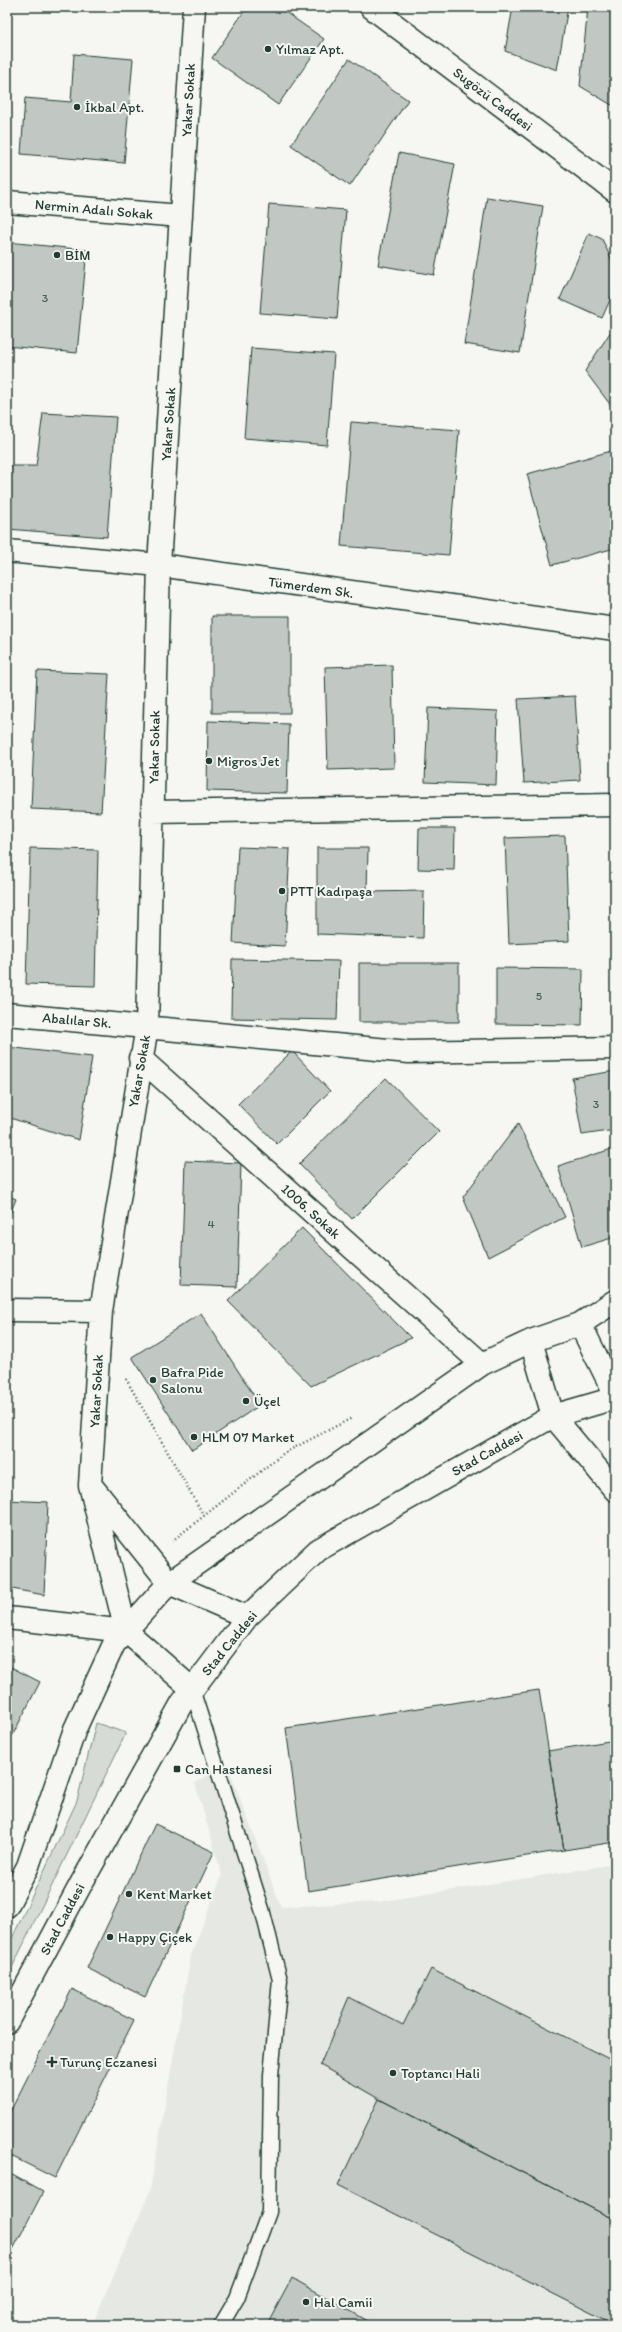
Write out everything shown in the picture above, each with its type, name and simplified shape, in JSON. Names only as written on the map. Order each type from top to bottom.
[{"type":"street","name":"Yakar Sokak","points":[[126,1631],[90,1485],[101,1311],[140,1058],[147,1026],[159,565],[194,7]]},
{"type":"street","name":"Sugözü Caddesi","points":[[371,7],[615,191]]},
{"type":"street","name":"Nermin Adalı Sokak","points":[[7,202],[181,216]]},
{"type":"street","name":"Tümerdem Sk.","points":[[7,551],[159,565],[615,629]]},
{"type":"street","points":[[152,812],[615,805]]},
{"type":"street","name":"Abalılar Sk.","points":[[7,1014],[147,1026],[409,1052],[615,1048]]},
{"type":"street","name":"1006. Sokak","points":[[140,1058],[482,1364]]},
{"type":"street","points":[[7,1906],[28,1866],[75,1729],[114,1644],[169,1583],[482,1364],[531,1341],[580,1324],[615,1301]]},
{"type":"street","points":[[7,1310],[101,1311]]},
{"type":"street","points":[[580,1324],[615,1394]]},
{"type":"street","points":[[531,1341],[553,1416],[615,1490]]},
{"type":"street","name":"Stad Caddesi","points":[[7,2022],[80,1884],[182,1703],[246,1617],[318,1550],[553,1416],[615,1398]]},
{"type":"street","points":[[90,1485],[169,1583],[246,1617]]},
{"type":"street","points":[[7,1618],[55,1621],[126,1631],[192,1689]]},
{"type":"lane","points":[[192,1689],[262,1909],[280,1980],[271,2075],[270,2212],[238,2298],[221,2325]]},
{"type":"shaded area","points":[[96,1723],[126,1733],[7,1978],[7,1949],[77,1801]]},
{"type":"shaded area","name":"Toptancı Hali","points":[[227,1764],[281,1907],[377,1902],[615,1864],[615,2325],[92,2325],[150,2191],[191,1955],[222,1875],[195,1783]]},
{"type":"building","name":"Yılmaz Apt.","points":[[247,7],[278,7],[324,39],[278,105],[212,58]]},
{"type":"building","points":[[513,7],[568,7],[557,70],[505,51]]},
{"type":"building","points":[[588,7],[615,7],[615,107],[580,86]]},
{"type":"building","name":"İkbal Apt.","points":[[74,54],[133,59],[124,163],[21,154],[25,98],[71,102]]},
{"type":"building","points":[[349,59],[408,100],[350,186],[291,145]]},
{"type":"building","points":[[399,153],[455,164],[434,275],[378,265]]},
{"type":"building","points":[[487,197],[543,206],[520,353],[464,344]]},
{"type":"building","points":[[269,204],[346,210],[337,319],[260,313]]},
{"type":"building","points":[[589,233],[602,239],[615,267],[615,289],[602,318],[560,299]]},
{"type":"building","points":[[7,242],[87,250],[77,353],[7,346]]},
{"type":"building","points":[[615,325],[615,411],[585,371]]},
{"type":"building","points":[[251,348],[334,354],[327,445],[244,438]]},
{"type":"building","points":[[43,413],[116,417],[107,537],[7,529],[7,466],[36,466]]},
{"type":"building","points":[[351,422],[459,430],[449,555],[341,546]]},
{"type":"building","points":[[615,450],[615,548],[552,565],[527,474]]},
{"type":"building","points":[[212,616],[290,616],[290,713],[212,713]]},
{"type":"building","points":[[392,665],[394,768],[328,770],[325,667]]},
{"type":"building","points":[[37,671],[109,674],[101,812],[31,809]]},
{"type":"building","points":[[575,696],[580,780],[524,783],[518,699]]},
{"type":"building","points":[[428,708],[498,711],[496,785],[425,782]]},
{"type":"building","points":[[208,721],[289,724],[287,793],[207,791]]},
{"type":"building","points":[[419,828],[455,828],[454,870],[418,869]]},
{"type":"building","points":[[565,836],[569,941],[509,944],[505,838]]},
{"type":"building","points":[[238,847],[290,849],[285,946],[233,943]]},
{"type":"building","points":[[30,848],[98,850],[95,986],[26,984]]},
{"type":"building","points":[[317,848],[368,848],[367,892],[424,891],[423,938],[317,934]]},
{"type":"building","points":[[232,959],[339,961],[337,1020],[231,1018]]},
{"type":"building","points":[[359,963],[459,963],[459,1022],[359,1022]]},
{"type":"building","points":[[496,968],[583,969],[582,1025],[496,1024]]},
{"type":"building","points":[[7,1047],[92,1057],[79,1140],[7,1117]]},
{"type":"building","points":[[292,1051],[330,1091],[277,1144],[238,1104]]},
{"type":"building","points":[[615,1071],[615,1130],[582,1135],[572,1078]]},
{"type":"building","points":[[386,1078],[439,1132],[352,1219],[299,1164]]},
{"type":"building","points":[[518,1124],[565,1217],[488,1257],[463,1197]]},
{"type":"building","points":[[615,1148],[615,1237],[582,1247],[558,1166]]},
{"type":"building","points":[[185,1161],[241,1163],[237,1287],[181,1285]]},
{"type":"building","points":[[7,1195],[16,1199],[7,1221]]},
{"type":"building","points":[[302,1228],[411,1338],[311,1386],[228,1301]]},
{"type":"building","points":[[201,1313],[260,1405],[192,1450],[132,1357]]},
{"type":"building","points":[[7,1500],[48,1502],[44,1595],[7,1588]]},
{"type":"building","points":[[7,1665],[40,1682],[7,1746]]},
{"type":"building","points":[[539,1690],[564,1850],[308,1891],[286,1728]]},
{"type":"building","points":[[615,1740],[615,1842],[564,1850],[548,1751]]},
{"type":"building","points":[[155,1824],[214,1852],[145,1997],[87,1968]]},
{"type":"building","points":[[431,1969],[615,2062],[615,2220],[379,2099],[320,2065],[349,1997],[403,2025]]},
{"type":"building","points":[[72,1989],[134,2020],[55,2178],[7,2154],[7,2118]]},
{"type":"building","points":[[379,2099],[615,2220],[615,2325],[338,2185]]},
{"type":"building","points":[[7,2172],[43,2192],[7,2261]]},
{"type":"building","name":"Hal Camii","points":[[292,2278],[375,2325],[267,2325]]},
{"type":"place","name":"Yılmaz Apt.","points":[[268,49]]},
{"type":"place","name":"İkbal Apt.","points":[[77,107]]},
{"type":"place","name":"BİM","points":[[57,255]]},
{"type":"place","name":"Migros Jet","points":[[209,761]]},
{"type":"place","name":"PTT Kadıpaşa","points":[[282,891]]},
{"type":"place","name":"Bafra Pide Salonu","points":[[153,1380]]},
{"type":"place","name":"Üçel","points":[[246,1401]]},
{"type":"place","name":"HLM 07 Market","points":[[194,1437]]},
{"type":"place","name":"Can Hastanesi","points":[[177,1769]]},
{"type":"place","name":"Kent Market","points":[[129,1894]]},
{"type":"place","name":"Happy Çiçek","points":[[110,1937]]},
{"type":"place","name":"Turunç Eczanesi","points":[[52,2062]]},
{"type":"place","name":"Toptancı Hali","points":[[393,2073]]},
{"type":"place","name":"Hal Camii","points":[[306,2302]]}]
